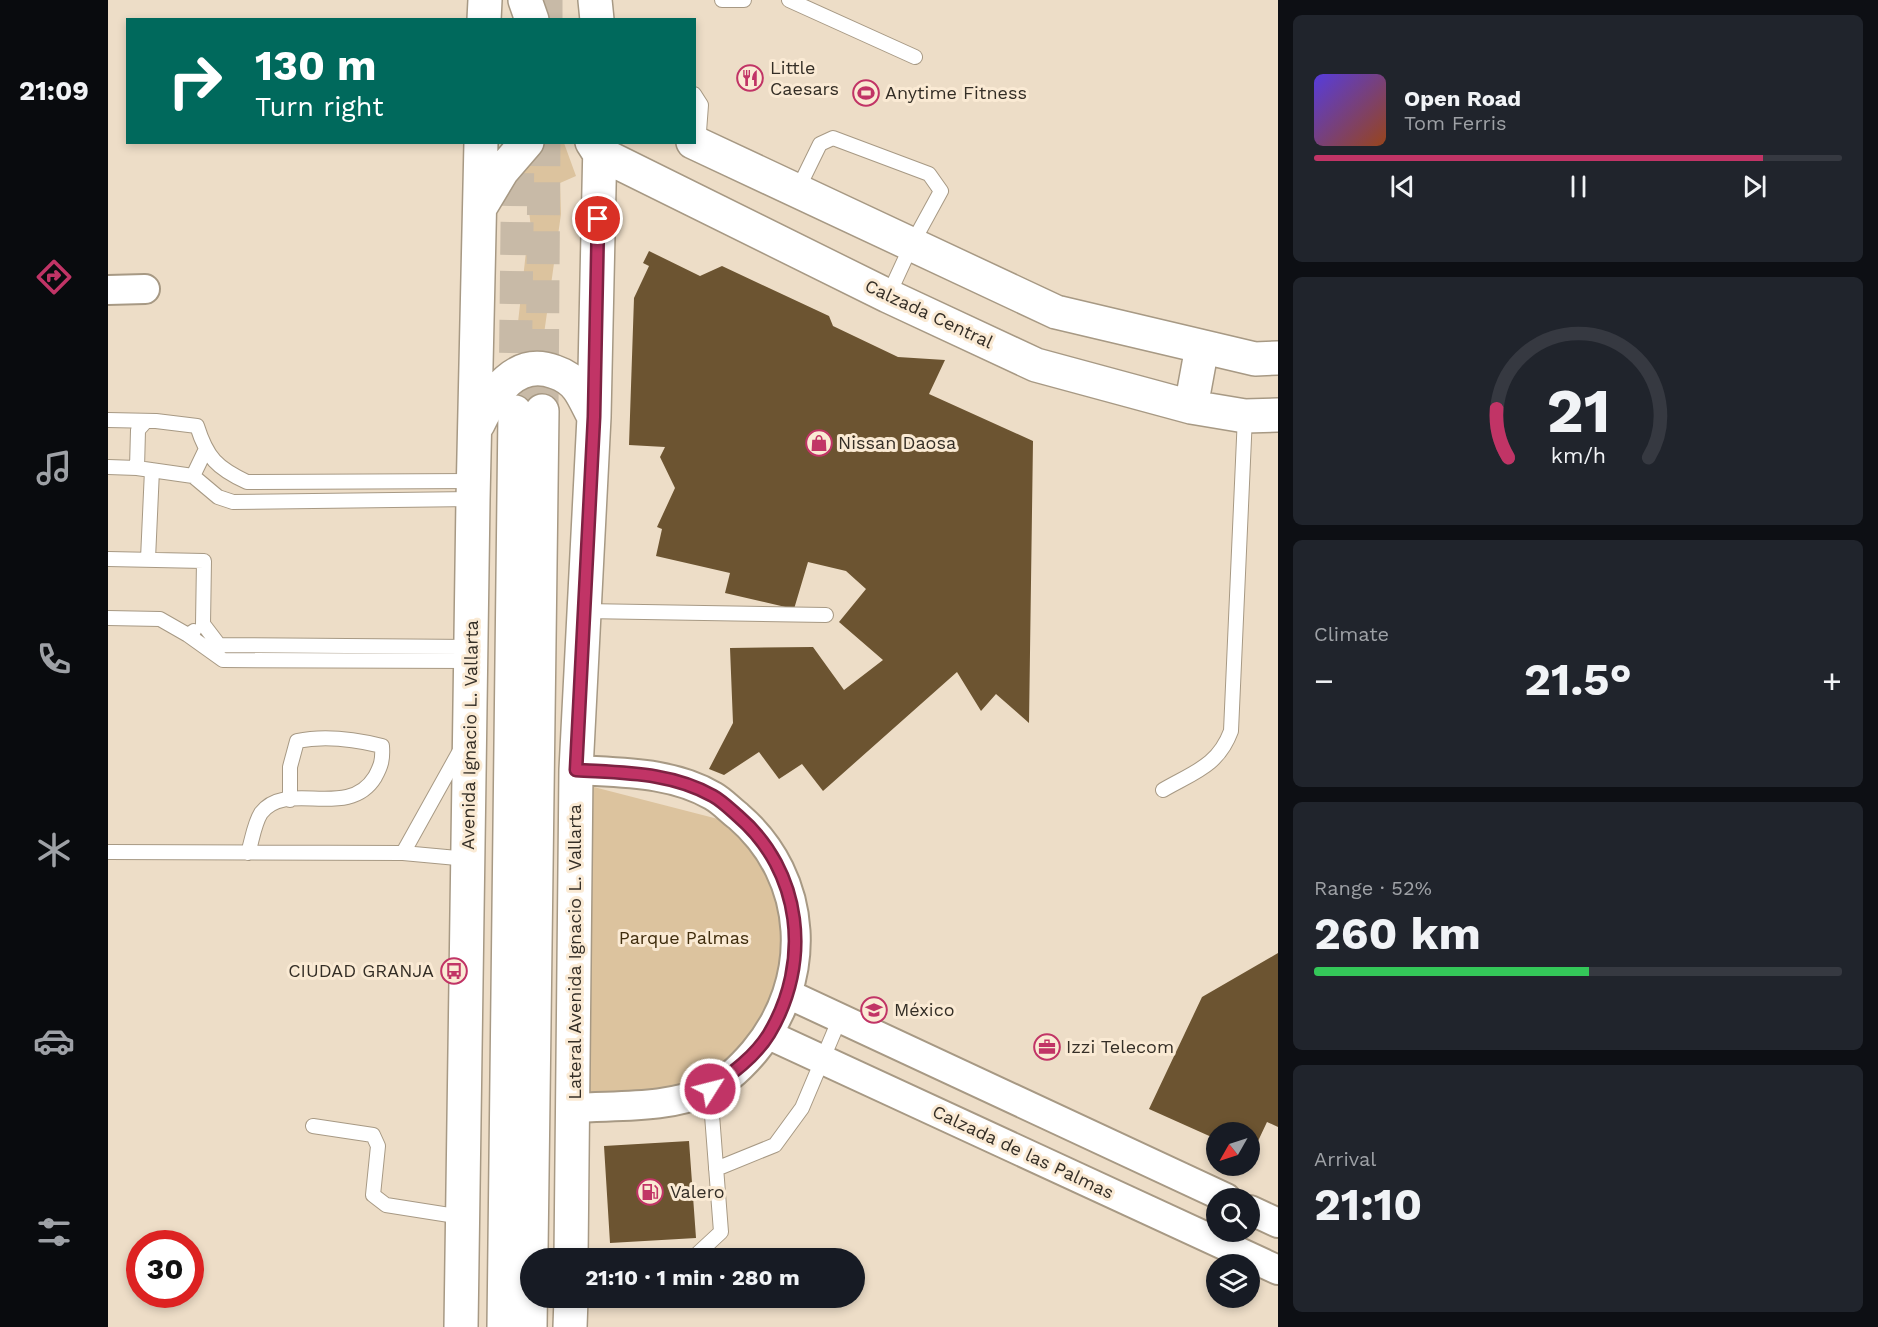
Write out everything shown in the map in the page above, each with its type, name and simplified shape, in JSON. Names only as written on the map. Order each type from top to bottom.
[{"type":"main road","points":[[484,18],[485,0]]},
{"type":"main road","points":[[525,0],[531,18]]},
{"type":"main road","points":[[595,0],[597,18]]},
{"type":"main road","name":"Avenida Ignacio L. Vallarta","points":[[461,1327],[473,490],[477,427],[482,144]]},
{"type":"main road","points":[[480,207],[502,171],[525,144]]},
{"type":"main road","points":[[696,144],[1056,312],[1255,359],[1278,358]]},
{"type":"main road","name":"Calzada Central","points":[[597,146],[888,296],[1036,365],[1191,407],[1245,416],[1278,415]]},
{"type":"main road","name":"Lateral Avenida Ignacio L. Vallarta","points":[[572,1248],[576,770],[594,417],[597,146]]},
{"type":"main road","points":[[1191,407],[1202,346]]},
{"type":"main road","points":[[477,427],[490,398],[501,385],[529,368],[547,369],[565,376],[578,388],[594,417]]},
{"type":"main road","points":[[504,1327],[528,411],[530,1327]]},
{"type":"main road","points":[[492,1327],[506,1241]]},
{"type":"main road","points":[[570,1327],[571,1308]]},
{"type":"street","points":[[108,290],[145,289]]},
{"type":"street","points":[[574,1108],[675,1102],[710,1089],[742,1066],[769,1035],[788,994],[796,958],[794,910],[780,866],[753,829],[715,796],[675,778],[576,770]]},
{"type":"street","points":[[788,994],[1206,1189]]},
{"type":"street","name":"Calzada de las Palmas","points":[[769,1035],[1277,1265]]},
{"type":"street","points":[[1260,1215],[1278,1223]]},
{"type":"lane","points":[[722,0],[744,0]]},
{"type":"lane","points":[[789,0],[915,57]]},
{"type":"lane","points":[[696,97],[701,105],[696,144]]},
{"type":"lane","points":[[797,191],[820,144],[833,138],[929,174],[941,190],[888,296]]},
{"type":"lane","points":[[1163,790],[1212,762],[1224,748],[1231,731],[1245,416]]},
{"type":"lane","points":[[108,420],[197,426],[205,452],[228,473],[247,482],[473,490]]},
{"type":"lane","points":[[137,468],[138,430],[146,421]]},
{"type":"lane","points":[[193,476],[205,452]]},
{"type":"lane","points":[[108,467],[137,468],[193,476],[211,492],[233,502],[473,490]]},
{"type":"lane","points":[[148,559],[152,470]]},
{"type":"lane","points":[[108,559],[204,561],[203,624],[219,645],[471,654]]},
{"type":"lane","points":[[584,611],[826,615]]},
{"type":"lane","points":[[108,618],[160,619],[188,635],[223,660],[471,654]]},
{"type":"lane","points":[[188,635],[203,624]]},
{"type":"lane","points":[[403,853],[470,733]]},
{"type":"lane","points":[[249,853],[262,812],[279,801],[352,797],[368,787],[383,763],[382,747],[355,739],[311,738],[297,741],[290,767],[290,800]]},
{"type":"lane","points":[[108,852],[403,853],[468,859]]},
{"type":"lane","points":[[716,1169],[775,1145],[802,1108],[840,1018]]},
{"type":"lane","points":[[704,1248],[721,1232],[710,1089]]},
{"type":"lane","points":[[313,1126],[373,1135],[378,1146],[373,1195],[386,1205],[462,1216]]},
{"type":"green space","points":[[553,144],[564,144],[576,176],[560,183],[561,214],[542,348],[516,340],[526,252],[532,237],[528,202],[522,203],[522,166]]},
{"type":"green space","name":"Parque Palmas","points":[[586,785],[718,819],[761,859],[787,929],[777,990],[755,1030],[722,1067],[671,1093],[582,1098]]},
{"type":"building","points":[[649,251],[700,276],[722,266],[829,316],[833,326],[898,357],[945,360],[929,394],[1033,441],[1029,723],[996,694],[981,711],[957,672],[823,791],[802,764],[779,779],[759,752],[724,775],[709,769],[733,723],[730,648],[813,647],[844,690],[883,660],[839,622],[866,589],[846,571],[808,562],[794,609],[725,593],[730,573],[656,556],[662,529],[657,527],[675,488],[660,457],[665,447],[629,445],[634,298],[649,266],[643,263]]},
{"type":"building","points":[[1278,953],[1278,1127],[1267,1122],[1260,1137],[1260,1122],[1206,1122],[1206,1135],[1149,1109],[1202,997]]},
{"type":"building","name":"Valero","points":[[689,1141],[696,1238],[610,1243],[604,1146]]},
{"type":"tunnel","points":[[546,0],[546,18]]},
{"type":"tunnel","points":[[515,402],[518,144]]},
{"type":"tunnel","points":[[542,411],[544,144]]},
{"type":"place","name":"Little Caesars","points":[[750,78]]},
{"type":"place","name":"Anytime Fitness","points":[[866,93]]},
{"type":"place","name":"Nissan Daosa","points":[[819,443]]},
{"type":"place","name":"CIUDAD GRANJA","points":[[454,971]]},
{"type":"place","name":"México","points":[[874,1010]]},
{"type":"place","name":"Izzi Telecom","points":[[1047,1047]]},
{"type":"place","name":"Valero","points":[[650,1192]]},
{"type":"route","points":[[598,219],[594,417],[576,770],[675,778],[715,796],[753,829],[780,866],[794,910],[796,958],[788,994],[769,1035],[742,1066],[710,1089]]}]
